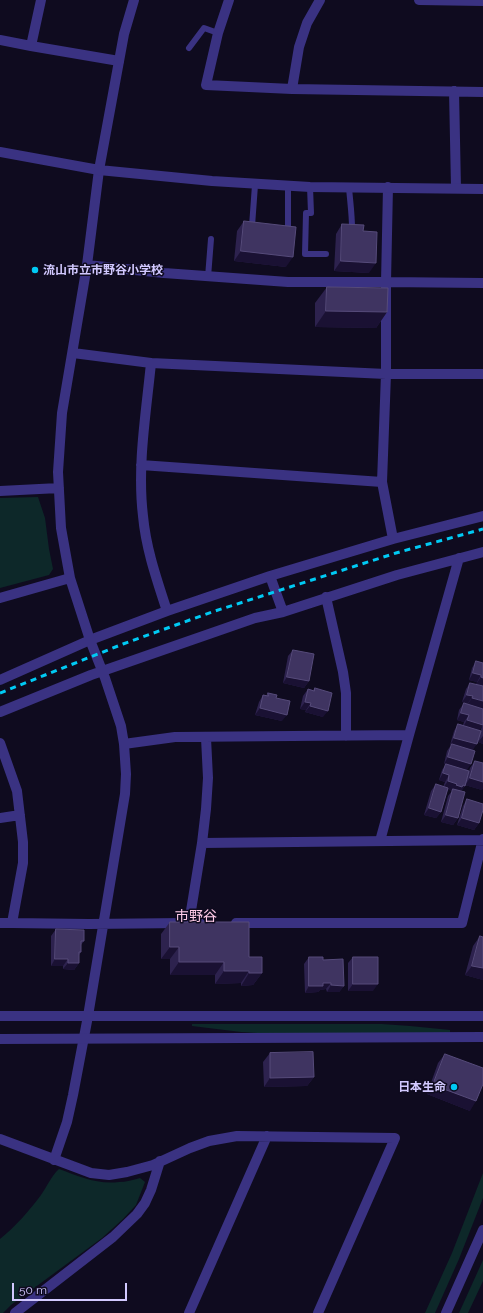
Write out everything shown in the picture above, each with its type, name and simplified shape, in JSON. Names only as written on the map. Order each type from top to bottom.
[{"type":"street","points":[[31,46],[41,0]]},
{"type":"street","points":[[54,1160],[67,1122],[88,1016],[125,794],[126,774],[124,744],[114,705],[90,640],[70,578],[61,528],[58,472],[62,413],[87,265],[99,170],[124,34],[134,0]]},
{"type":"street","points":[[229,0],[218,33],[206,85],[292,89],[483,92]]},
{"type":"street","points":[[292,89],[299,47],[307,23],[320,0]]},
{"type":"street","points":[[419,0],[483,1]]},
{"type":"street","points":[[0,40],[119,61]]},
{"type":"street","points":[[454,91],[456,188]]},
{"type":"street","points":[[0,152],[99,170],[254,185],[310,187],[483,188]]},
{"type":"street","points":[[388,187],[386,374],[382,482],[393,539]]},
{"type":"street","points":[[87,265],[288,282],[483,283]]},
{"type":"street","points":[[73,353],[151,364],[386,374],[483,374]]},
{"type":"street","points":[[151,364],[141,466],[142,516],[150,557],[167,611]]},
{"type":"street","points":[[141,466],[382,482]]},
{"type":"street","points":[[0,491],[59,488]]},
{"type":"street","points":[[0,680],[90,640],[167,611],[270,576],[393,539],[483,516]]},
{"type":"street","points":[[0,712],[102,671],[255,618],[283,612],[397,575],[483,552]]},
{"type":"street","points":[[380,840],[459,558]]},
{"type":"street","points":[[270,576],[283,612]]},
{"type":"street","points":[[0,598],[70,578]]},
{"type":"street","points":[[326,597],[343,672],[346,694],[346,736]]},
{"type":"street","points":[[124,744],[175,737],[206,738],[409,735]]},
{"type":"street","points":[[189,923],[202,843],[208,778],[206,738]]},
{"type":"street","points":[[0,743],[17,791],[23,842],[23,863],[12,923]]},
{"type":"street","points":[[0,818],[20,815]]},
{"type":"street","points":[[202,843],[483,839],[462,923],[228,923]]},
{"type":"street","points":[[0,923],[212,923]]},
{"type":"street","points":[[0,1016],[483,1016]]},
{"type":"street","points":[[0,1039],[483,1037]]},
{"type":"street","points":[[0,1139],[91,1173],[108,1175],[127,1172],[160,1161],[209,1141],[237,1136],[395,1138],[318,1313]]},
{"type":"street","points":[[189,1313],[267,1136]]},
{"type":"street","points":[[15,1313],[113,1237],[137,1214],[151,1190],[160,1161]]},
{"type":"street","points":[[446,1313],[483,1230]]},
{"type":"lane","points":[[189,48],[204,28],[218,33]]},
{"type":"lane","points":[[252,226],[254,185]]},
{"type":"lane","points":[[288,186],[288,226]]},
{"type":"lane","points":[[310,187],[311,213],[306,213],[305,254],[326,254]]},
{"type":"lane","points":[[349,187],[352,228]]},
{"type":"lane","points":[[208,276],[212,239]]},
{"type":"green space","points":[[38,497],[45,518],[53,569],[49,575],[0,588],[0,498]]},
{"type":"green space","points":[[192,1024],[382,1024],[450,1030],[450,1033],[257,1033],[192,1026]]},
{"type":"green space","points":[[59,1169],[96,1181],[111,1183],[124,1182],[140,1178],[145,1182],[136,1205],[102,1238],[11,1305],[3,1313],[0,1313],[0,1239],[27,1213]]},
{"type":"green space","points":[[483,1173],[483,1198],[459,1259],[435,1313],[425,1313],[452,1253]]},
{"type":"green space","points":[[483,1260],[483,1281],[468,1313],[459,1313]]},
{"type":"building","points":[[244,221],[296,227],[293,257],[241,251]]},
{"type":"building","points":[[342,224],[364,225],[363,231],[377,232],[376,263],[341,261]]},
{"type":"building","points":[[327,287],[388,288],[387,312],[326,311]]},
{"type":"building","points":[[293,650],[314,654],[309,681],[287,677]]},
{"type":"building","points":[[476,661],[483,663],[483,678],[481,675],[473,673]]},
{"type":"building","points":[[470,683],[483,686],[483,701],[467,695]]},
{"type":"building","points":[[315,688],[332,693],[328,711],[310,706],[311,703],[305,702],[308,689],[314,691]]},
{"type":"building","points":[[268,693],[277,695],[276,698],[290,701],[287,715],[260,708],[263,695],[268,696]]},
{"type":"building","points":[[464,703],[483,709],[483,725],[467,720],[469,715],[461,713]]},
{"type":"building","points":[[458,724],[481,731],[477,744],[454,738]]},
{"type":"building","points":[[452,744],[475,751],[471,764],[448,757]]},
{"type":"building","points":[[475,761],[483,763],[483,782],[470,778]]},
{"type":"building","points":[[446,764],[469,771],[465,786],[463,785],[462,787],[448,781],[449,775],[443,773]]},
{"type":"building","points":[[436,784],[448,788],[441,812],[429,808]]},
{"type":"building","points":[[453,789],[465,792],[458,818],[446,815]]},
{"type":"building","points":[[467,799],[483,804],[483,810],[479,823],[462,818]]},
{"type":"building","points":[[170,922],[249,922],[249,957],[262,957],[262,973],[249,973],[249,971],[224,971],[224,962],[179,962],[179,947],[170,947]]},
{"type":"building","points":[[56,929],[84,930],[84,941],[81,941],[81,952],[79,952],[79,963],[68,963],[68,959],[55,959]]},
{"type":"building","points":[[480,936],[483,937],[483,968],[472,966]]},
{"type":"building","points":[[309,957],[323,957],[323,960],[343,959],[344,986],[323,983],[323,986],[309,986]]},
{"type":"building","points":[[353,957],[378,957],[378,984],[353,984]]},
{"type":"building","points":[[313,1052],[314,1077],[270,1078],[270,1053]]},
{"type":"building","name":"日本生命","points":[[445,1054],[483,1068],[483,1084],[476,1101],[433,1085]]},
{"type":"railway","points":[[0,693],[123,644],[212,612],[396,553],[483,529]]},
{"type":"place","name":"流山市立市野谷小学校","points":[[35,270]]},
{"type":"place","name":"日本生命","points":[[454,1087]]},
{"type":"district","name":"市野谷","points":[[196,917]]}]
